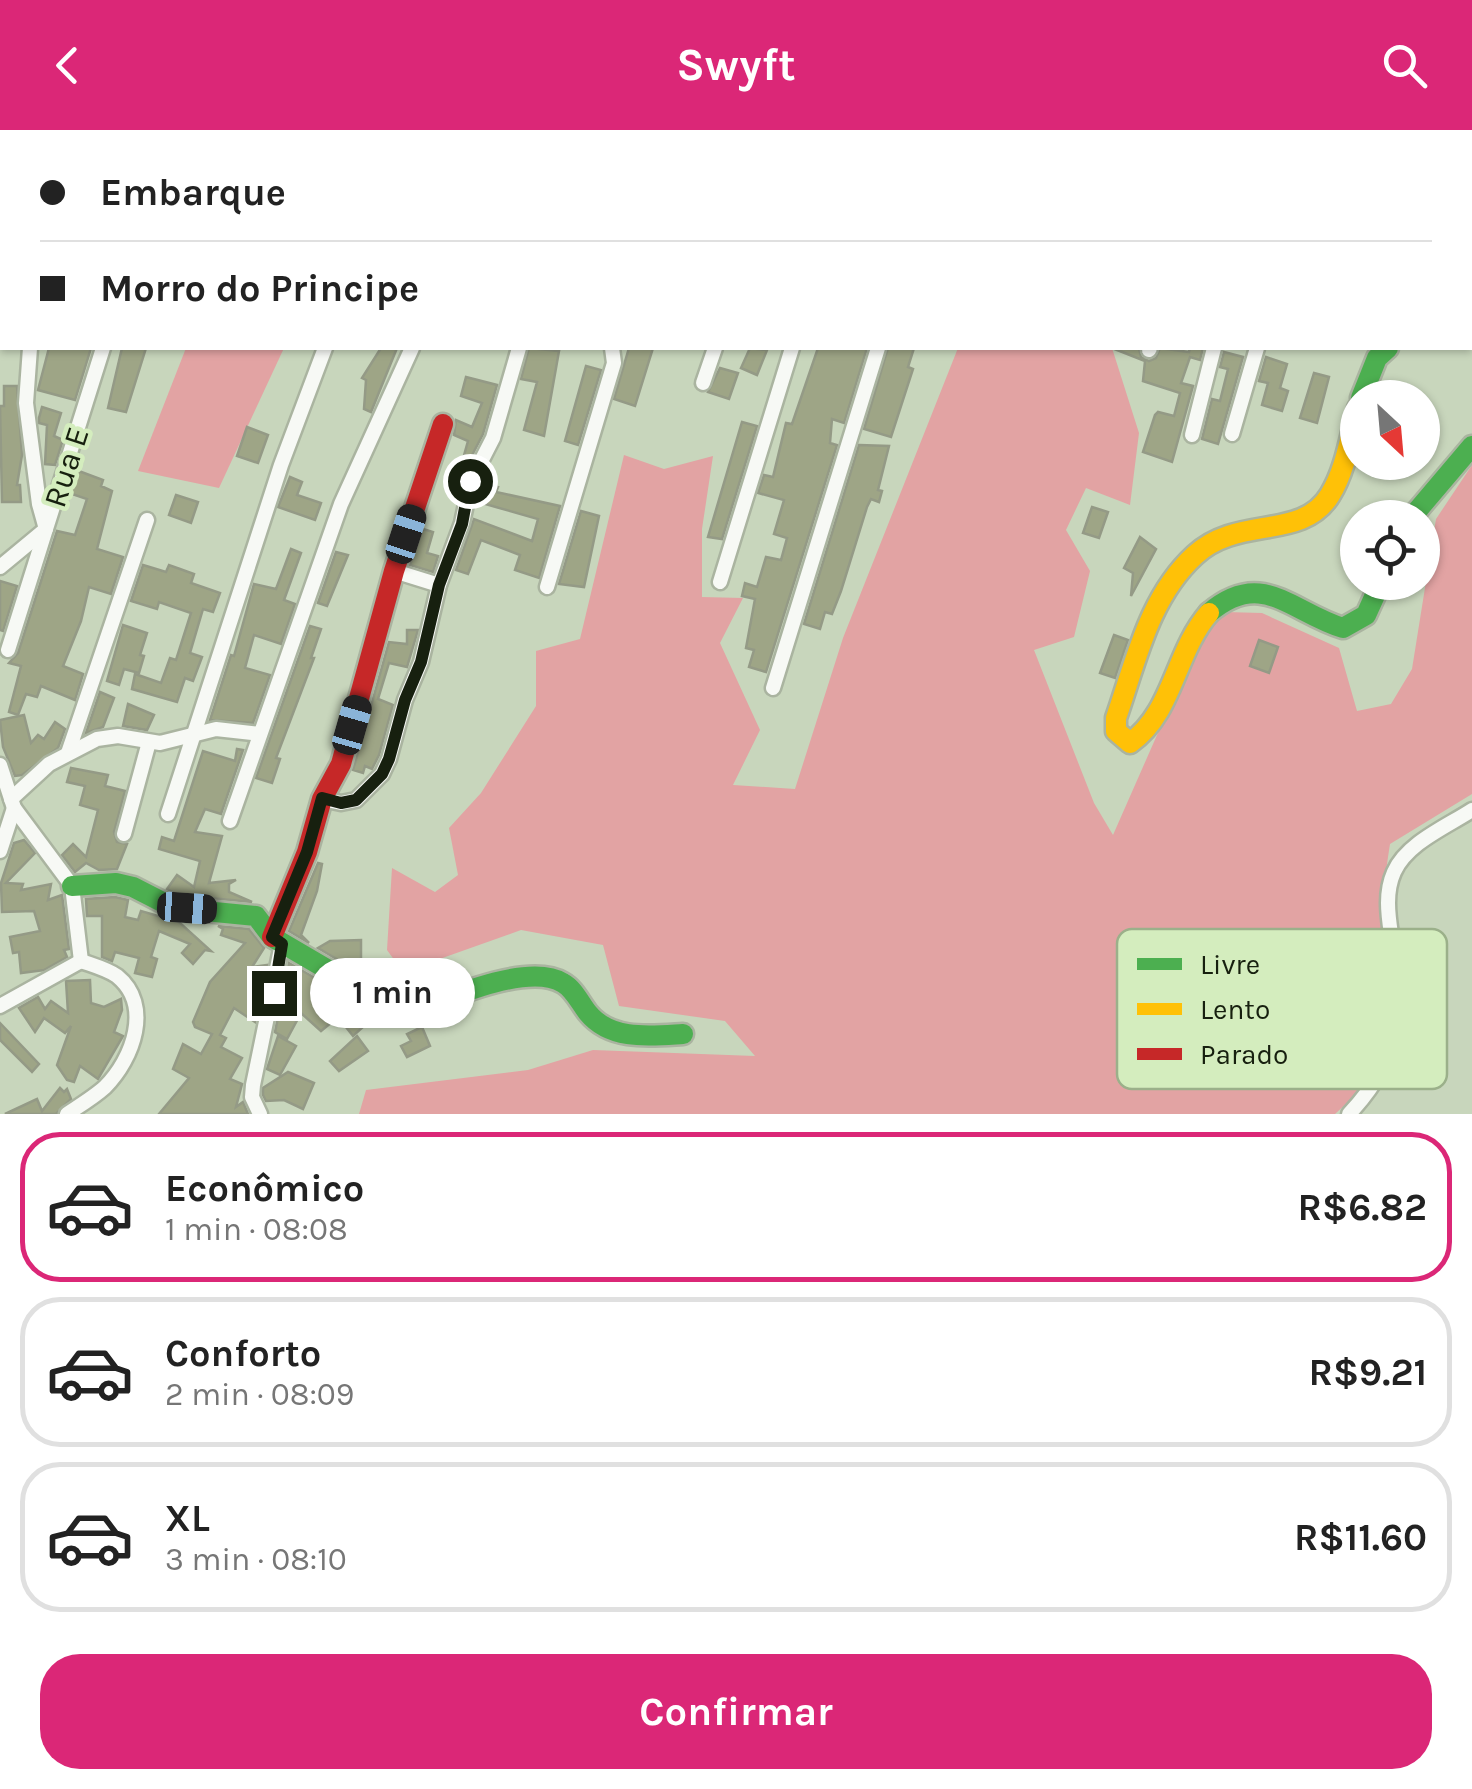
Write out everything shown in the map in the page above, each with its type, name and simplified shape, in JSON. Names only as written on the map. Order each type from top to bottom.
[{"type":"street","points":[[8,650],[46,530],[26,403],[30,350]]},
{"type":"street","name":"Rua E","points":[[0,567],[46,530],[103,350]]},
{"type":"street","points":[[168,814],[301,406],[325,350]]},
{"type":"street","points":[[230,821],[341,504],[411,350]]},
{"type":"street","points":[[322,798],[350,802],[382,774],[421,662],[470,481],[502,410],[518,350]]},
{"type":"street","points":[[547,586],[614,363],[612,350]]},
{"type":"street","points":[[703,384],[713,350]]},
{"type":"street","points":[[720,582],[791,350]]},
{"type":"street","points":[[773,688],[877,350]]},
{"type":"street","points":[[1192,435],[1213,350]]},
{"type":"street","points":[[1232,434],[1255,350]]},
{"type":"street","points":[[1368,380],[1377,358],[1386,350]]},
{"type":"street","points":[[260,1114],[252,1097],[253,1085],[277,940],[322,798],[341,764],[394,571],[443,424]]},
{"type":"street","points":[[1426,500],[1472,446]]},
{"type":"street","points":[[1340,473],[1319,512],[1290,524],[1246,528],[1219,539],[1196,553],[1176,574],[1160,602],[1116,718],[1116,731],[1130,743],[1149,732],[1190,639],[1210,613],[1230,598],[1247,592],[1263,593],[1325,625],[1343,628],[1366,615],[1373,600]]},
{"type":"street","points":[[68,753],[147,520]]},
{"type":"street","points":[[394,571],[439,585]]},
{"type":"street","points":[[0,851],[13,804],[49,764],[68,753],[108,737],[149,742],[216,729],[260,734]]},
{"type":"street","points":[[124,834],[149,742]]},
{"type":"street","points":[[0,764],[2,783],[13,804],[72,886],[81,961]]},
{"type":"street","points":[[1390,929],[1388,912],[1394,870],[1420,842],[1472,810]]},
{"type":"street","points":[[72,886],[116,883],[133,887],[174,908],[256,916],[277,940],[405,1016],[485,986],[552,978],[567,984],[590,1018],[604,1029],[643,1036],[684,1034]]},
{"type":"street","points":[[0,1006],[81,961],[115,974],[129,989],[135,1001],[136,1020],[131,1049],[106,1086],[67,1114]]},
{"type":"street","points":[[1348,1114],[1371,1089]]},
{"type":"shaded area","points":[[185,350],[283,350],[219,488],[138,471]]},
{"type":"shaded area","points":[[957,350],[1113,350],[1139,433],[1130,505],[1086,488],[1066,530],[1090,571],[1074,637],[1034,650],[1094,803],[1113,835],[1194,651],[1225,612],[1262,613],[1339,648],[1357,711],[1391,704],[1412,669],[1423,600],[1440,600],[1440,513],[1472,465],[1472,794],[1390,844],[1382,929],[1117,929],[1117,1089],[1362,1089],[1335,1114],[359,1114],[366,1090],[528,1070],[593,1050],[755,1056],[725,1021],[619,1006],[603,945],[521,930],[403,972],[387,950],[392,868],[435,892],[458,875],[449,828],[481,793],[536,706],[536,651],[580,639],[624,455],[664,469],[713,456],[702,529],[702,597],[743,598],[720,643],[760,730],[733,785],[795,789],[843,638]]},
{"type":"building","points":[[48,350],[90,350],[75,400],[38,390]]},
{"type":"building","points":[[122,350],[145,350],[126,412],[108,408]]},
{"type":"building","points":[[380,350],[396,350],[371,412],[364,409],[366,380],[362,378]]},
{"type":"building","points":[[528,350],[559,351],[544,436],[524,430],[537,382],[521,379]]},
{"type":"building","points":[[628,350],[652,350],[635,406],[614,399]]},
{"type":"building","points":[[749,350],[767,350],[757,375],[741,368]]},
{"type":"building","points":[[817,350],[866,350],[844,423],[832,419],[830,443],[837,445],[766,672],[749,667],[754,650],[746,648],[755,599],[742,596],[745,583],[757,587],[766,557],[781,560],[787,538],[774,534],[784,500],[758,493],[764,475],[773,477],[786,423],[792,424]]},
{"type":"building","points":[[887,350],[913,350],[908,367],[913,369],[891,437],[864,429]]},
{"type":"building","points":[[1117,350],[1139,350],[1141,357],[1149,361],[1156,358],[1159,350],[1202,350],[1200,360],[1190,357],[1181,383],[1193,386],[1172,462],[1143,452],[1155,415],[1158,412],[1174,416],[1180,393],[1143,381],[1145,361]]},
{"type":"building","points":[[1224,352],[1243,357],[1218,444],[1202,439],[1212,399],[1220,401],[1228,369],[1220,367]]},
{"type":"building","points":[[1266,357],[1287,364],[1280,388],[1288,391],[1282,411],[1262,405],[1268,383],[1259,381]]},
{"type":"building","points":[[586,366],[601,370],[578,445],[565,441]]},
{"type":"building","points":[[720,368],[738,373],[729,399],[708,392]]},
{"type":"building","points":[[1314,373],[1329,377],[1317,423],[1300,418]]},
{"type":"building","points":[[466,377],[497,385],[483,434],[469,461],[463,459],[468,441],[454,435],[456,420],[472,427],[482,403],[461,396]]},
{"type":"building","points":[[4,386],[17,386],[22,455],[17,485],[21,502],[2,502],[0,406],[4,406]]},
{"type":"building","points":[[42,407],[61,413],[54,436],[63,440],[55,465],[45,464],[47,425],[39,423]]},
{"type":"building","points":[[742,422],[757,426],[722,539],[708,537]]},
{"type":"building","points":[[247,427],[268,435],[258,463],[237,456]]},
{"type":"building","points":[[859,445],[889,446],[878,490],[882,491],[879,502],[871,499],[867,507],[841,591],[832,614],[825,612],[820,629],[804,624]]},
{"type":"building","points":[[76,470],[103,480],[101,486],[112,491],[97,549],[123,557],[111,594],[89,587],[81,621],[63,666],[83,674],[75,700],[41,686],[37,697],[26,694],[18,715],[9,712],[21,666],[9,663],[18,653],[57,531],[75,535],[87,499],[69,493]]},
{"type":"building","points":[[290,477],[302,482],[297,495],[321,503],[315,520],[278,507]]},
{"type":"building","points":[[483,483],[498,487],[496,492],[560,506],[539,578],[515,570],[520,555],[481,540],[468,574],[456,570],[474,519],[532,541],[538,519],[478,502]]},
{"type":"building","points":[[176,495],[198,502],[191,523],[169,515]]},
{"type":"building","points":[[1092,507],[1108,512],[1099,538],[1083,533]]},
{"type":"building","points":[[581,511],[599,516],[584,587],[559,584]]},
{"type":"building","points":[[423,529],[433,532],[427,553],[438,556],[433,572],[410,565]]},
{"type":"building","points":[[1140,537],[1156,549],[1131,596],[1133,573],[1124,568]]},
{"type":"building","points":[[291,549],[301,553],[284,600],[295,604],[281,644],[254,635],[245,668],[270,675],[253,723],[210,720],[231,655],[234,656],[254,584],[276,589]]},
{"type":"building","points":[[336,552],[348,555],[327,606],[318,603]]},
{"type":"building","points":[[143,565],[166,572],[169,565],[194,574],[191,583],[220,593],[213,612],[203,609],[190,653],[202,657],[193,681],[185,678],[177,702],[132,689],[135,674],[161,683],[170,658],[176,660],[191,613],[159,602],[157,609],[131,601]]},
{"type":"building","points":[[0,581],[17,586],[3,631],[0,630]]},
{"type":"building","points":[[123,625],[147,633],[139,673],[124,669],[119,685],[107,681]]},
{"type":"building","points":[[310,626],[321,629],[314,658],[276,758],[280,759],[272,783],[256,778]]},
{"type":"building","points":[[407,630],[418,630],[407,667],[389,663],[378,699],[393,705],[379,755],[372,769],[365,766],[363,773],[353,770],[389,642],[407,644]]},
{"type":"building","points":[[1114,635],[1128,640],[1115,678],[1100,673]]},
{"type":"building","points":[[1259,640],[1278,647],[1269,673],[1250,666]]},
{"type":"building","points":[[100,692],[114,698],[103,727],[86,733]]},
{"type":"building","points":[[128,704],[154,715],[147,730],[123,726]]},
{"type":"building","points":[[24,715],[31,743],[38,735],[44,739],[55,722],[65,729],[58,748],[15,776],[3,747],[0,720]]},
{"type":"building","points":[[237,749],[243,750],[221,814],[205,809],[195,832],[222,836],[209,883],[236,880],[229,884],[229,892],[252,902],[178,895],[167,889],[177,875],[194,887],[200,861],[159,849],[162,837],[174,841],[203,751],[235,761]]},
{"type":"building","points":[[71,768],[108,775],[105,786],[125,791],[114,832],[117,842],[127,844],[117,869],[99,870],[86,863],[75,872],[62,855],[73,844],[86,857],[98,810],[80,805],[85,786],[67,782]]},
{"type":"building","points":[[24,840],[35,853],[6,883],[23,884],[21,890],[51,884],[48,900],[62,895],[69,949],[64,950],[67,957],[44,970],[21,973],[19,952],[13,953],[10,937],[40,931],[34,911],[2,912],[1,883],[14,843]]},
{"type":"building","points":[[318,863],[322,864],[317,891],[301,935],[309,943],[289,931]]},
{"type":"building","points":[[86,899],[128,900],[125,917],[138,920],[141,911],[179,922],[211,951],[205,950],[193,964],[182,953],[190,944],[159,931],[151,957],[157,959],[152,977],[135,973],[139,958],[115,952],[112,961],[102,957],[102,916],[87,916]]},
{"type":"building","points":[[218,926],[249,929],[264,948],[252,967],[267,965],[255,1022],[234,1008],[220,1035],[226,1038],[221,1047],[242,1058],[230,1079],[242,1084],[236,1107],[243,1102],[248,1114],[159,1114],[189,1078],[173,1069],[183,1044],[201,1054],[212,1034],[195,1027],[193,1022],[210,982],[245,943],[221,935],[223,929]]},
{"type":"building","points":[[361,940],[361,964],[414,997],[406,1000],[318,948],[330,941]]},
{"type":"building","points":[[289,963],[372,1011],[359,1021],[364,1026],[353,1036],[338,1017],[321,1031],[301,1013],[287,1039],[275,1032]]},
{"type":"building","points":[[90,980],[91,1003],[104,1007],[121,999],[122,1010],[114,1032],[123,1036],[98,1079],[80,1066],[74,1082],[67,1080],[57,1065],[71,1026],[65,1033],[44,1018],[35,1032],[19,1008],[38,997],[45,1009],[51,1001],[68,1013],[66,981]]},
{"type":"building","points":[[0,1023],[39,1064],[32,1072],[0,1040]]},
{"type":"building","points":[[422,1027],[430,1046],[407,1057],[401,1046],[411,1041],[407,1034]]},
{"type":"building","points":[[278,1036],[296,1046],[280,1075],[267,1069]]},
{"type":"building","points":[[357,1036],[368,1051],[339,1071],[330,1061]]},
{"type":"building","points":[[288,1072],[314,1083],[303,1109],[284,1100],[266,1101],[263,1095],[263,1088]]},
{"type":"building","points":[[60,1088],[64,1092],[67,1089],[71,1099],[56,1114],[5,1114],[37,1099],[42,1111]]},
{"type":"traffic: fast","points":[[1368,380],[1377,358],[1386,350]]},
{"type":"traffic: fast","points":[[1426,500],[1472,446]]},
{"type":"traffic: fast","points":[[1209,613],[1228,600],[1261,594],[1343,628],[1366,615],[1373,600]]},
{"type":"traffic: fast","points":[[72,886],[116,883],[133,887],[174,908],[256,916],[272,937],[405,1015],[484,985],[547,977],[567,986],[588,1013],[608,1028],[632,1035],[683,1034]]},
{"type":"traffic: slow","points":[[1209,613],[1188,646],[1156,716],[1130,743],[1116,731],[1116,718],[1155,610],[1179,572],[1212,543],[1230,535],[1286,524],[1318,509],[1340,475]]},
{"type":"traffic: jam","points":[[272,937],[307,852],[322,799],[341,764],[394,571],[443,424]]},
{"type":"route","points":[[274,993],[282,944],[272,937],[307,852],[322,798],[341,803],[356,800],[382,774],[421,662],[439,585],[462,524],[470,481]]}]
